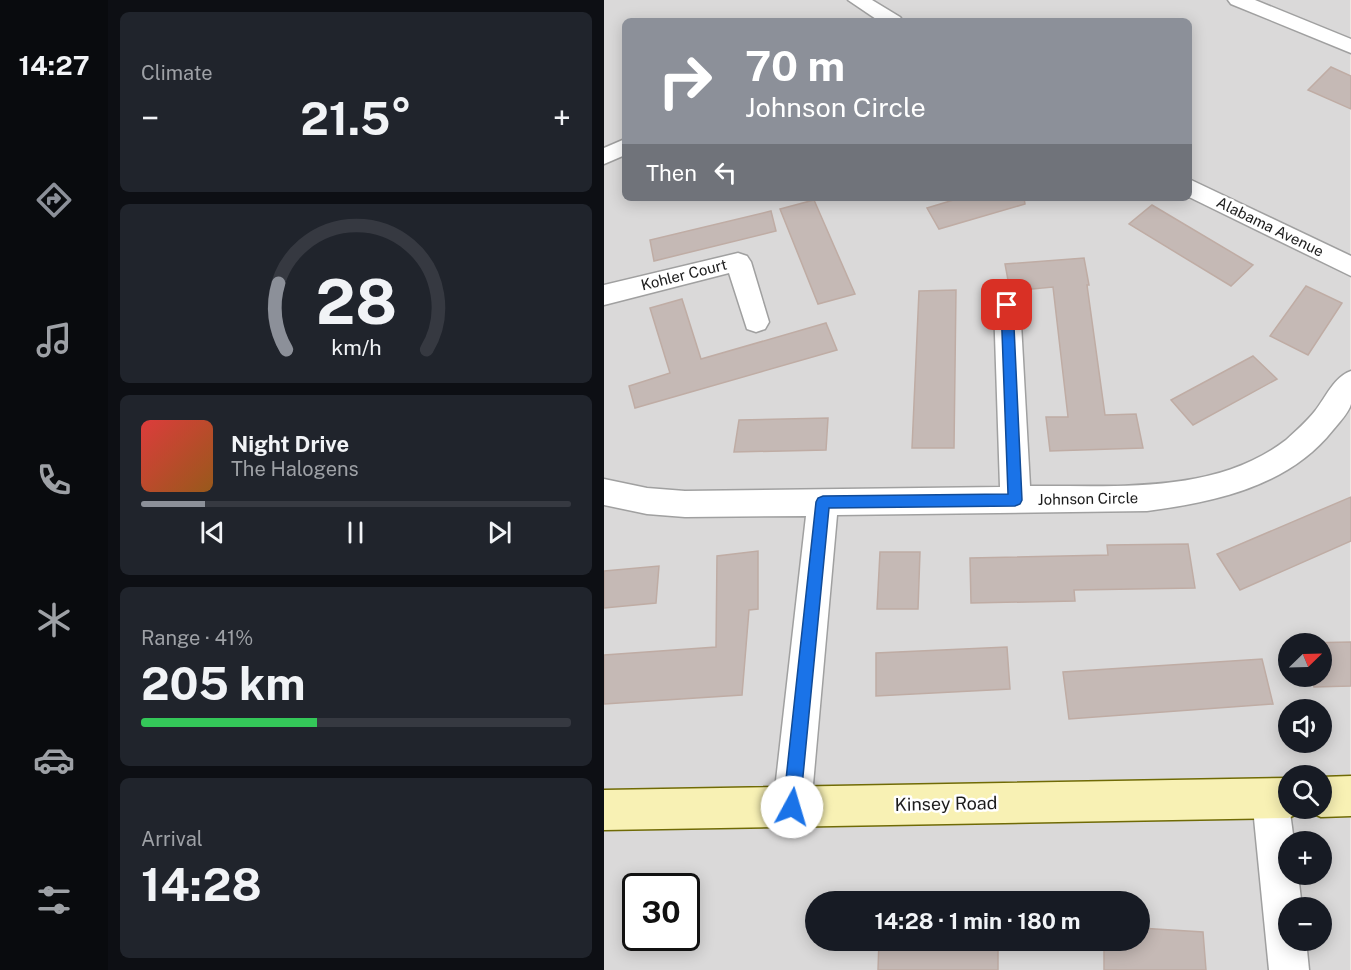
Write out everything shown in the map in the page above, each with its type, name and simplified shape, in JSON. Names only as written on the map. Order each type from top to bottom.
[{"type":"street","points":[[858,0],[888,18]]},
{"type":"street","points":[[1238,0],[1351,47]]},
{"type":"street","points":[[604,157],[622,148]]},
{"type":"street","name":"Alabama Avenue","points":[[1192,188],[1351,267]]},
{"type":"street","name":"Kohler Court","points":[[604,295],[738,262],[756,322]]},
{"type":"street","points":[[1007,305],[1015,500]]},
{"type":"street","name":"Johnson Circle","points":[[604,492],[647,501],[685,504],[1147,498],[1198,492],[1234,483],[1261,471],[1340,420],[1351,382]]},
{"type":"street","points":[[792,807],[823,502]]},
{"type":"street","points":[[1332,797],[1351,796]]},
{"type":"street","name":"Kinsey Road","points":[[604,810],[1278,798]]},
{"type":"street","points":[[1280,819],[1289,970]]},
{"type":"shaded area","points":[[604,0],[1350,0],[1350,970],[604,970]]},
{"type":"building","points":[[1331,67],[1351,76],[1351,109],[1308,90]]},
{"type":"building","points":[[814,201],[855,294],[818,304],[780,209]]},
{"type":"building","points":[[950,201],[1024,201],[1025,204],[939,229],[927,208]]},
{"type":"building","points":[[1152,205],[1253,265],[1231,286],[1129,224]]},
{"type":"building","points":[[771,211],[776,231],[654,261],[650,240]]},
{"type":"building","points":[[1084,258],[1105,415],[1136,414],[1143,448],[1050,451],[1046,417],[1068,417],[1053,287],[1010,291],[1005,264]]},
{"type":"building","points":[[1306,286],[1342,303],[1308,355],[1270,336]]},
{"type":"building","points":[[956,290],[954,448],[912,448],[919,291]]},
{"type":"building","points":[[682,299],[701,359],[826,323],[837,350],[635,408],[629,386],[670,373],[650,308]]},
{"type":"building","points":[[1253,356],[1277,379],[1193,425],[1171,400]]},
{"type":"building","points":[[828,418],[826,450],[734,452],[739,420]]},
{"type":"building","points":[[1351,497],[1351,541],[1240,590],[1217,554]]},
{"type":"building","points":[[1188,544],[1195,588],[1074,590],[1075,601],[971,603],[970,558],[1108,555],[1107,545]]},
{"type":"building","points":[[758,551],[758,609],[749,610],[742,695],[604,704],[604,655],[716,647],[717,556]]},
{"type":"building","points":[[880,552],[920,552],[918,609],[877,609]]},
{"type":"building","points":[[659,566],[656,603],[604,608],[604,571]]},
{"type":"building","points":[[1332,642],[1351,642],[1351,686],[1332,687]]},
{"type":"building","points":[[1007,647],[1010,689],[876,696],[876,653]]},
{"type":"building","points":[[1262,659],[1273,704],[1069,719],[1063,672]]},
{"type":"building","points":[[1150,929],[1203,932],[1206,970],[1104,970],[1104,951],[1150,951]]},
{"type":"building","points":[[879,951],[998,951],[998,970],[878,970]]},
{"type":"route","points":[[792,807],[823,502],[1015,500],[1007,305]]}]
